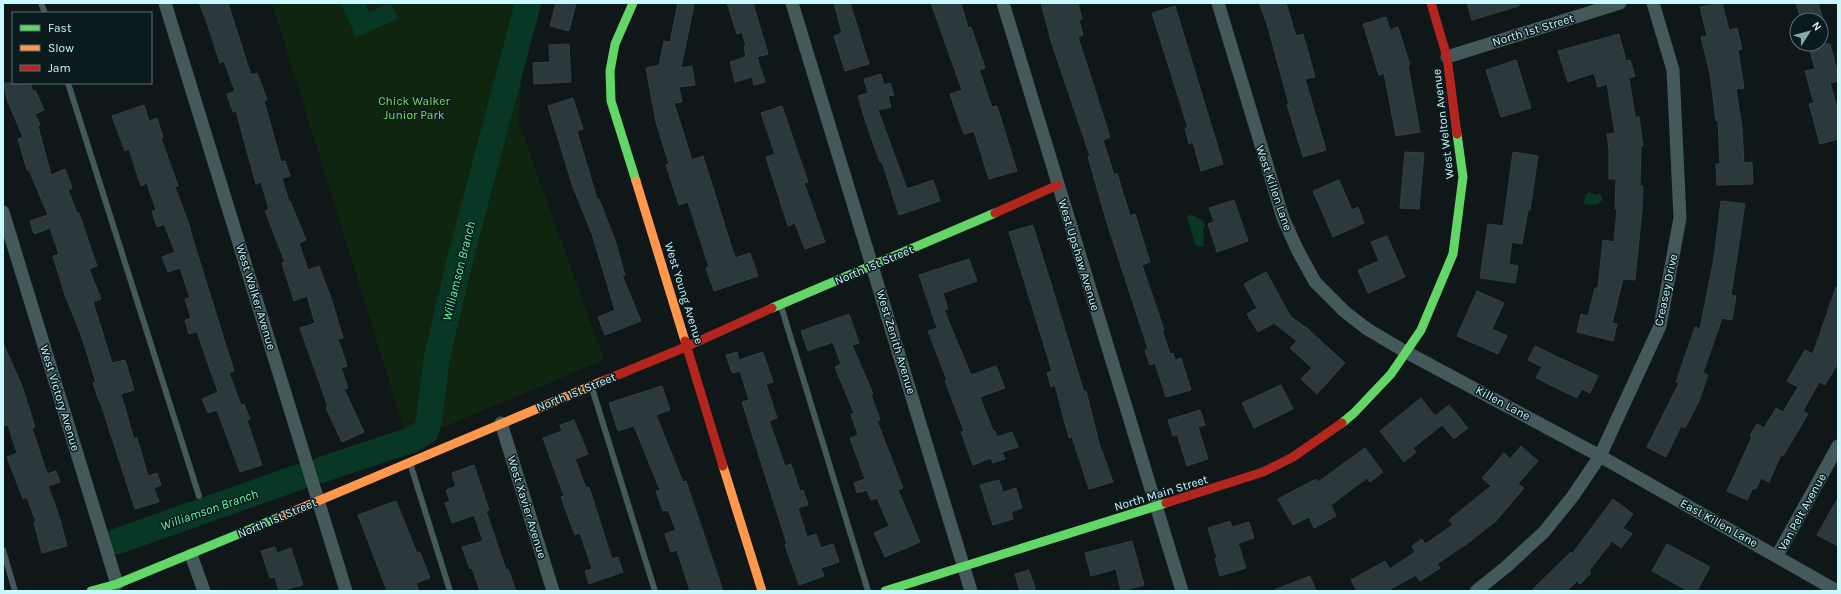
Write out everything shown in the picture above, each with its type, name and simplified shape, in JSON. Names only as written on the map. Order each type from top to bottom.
[{"type":"street","name":"West Walker Avenue","points":[[165,3],[346,591]]},
{"type":"street","name":"West Young Avenue","points":[[633,3],[615,44],[610,71],[611,102],[688,346],[762,591]]},
{"type":"street","name":"West Zenith Avenue","points":[[792,3],[874,266],[971,591]]},
{"type":"street","name":"West Upshaw Avenue","points":[[1003,3],[1182,591]]},
{"type":"street","name":"West Killen Lane","points":[[1218,3],[1262,156],[1283,218],[1298,252],[1316,282],[1344,311],[1367,329],[1406,352]]},
{"type":"street","name":"West Welton Avenue","points":[[1406,352],[1421,330],[1453,254],[1463,177],[1447,57],[1430,3]]},
{"type":"street","name":"North 1st Street","points":[[1447,57],[1620,3]]},
{"type":"street","name":"Creasey Drive","points":[[1476,591],[1506,567],[1544,532],[1573,496],[1600,456],[1660,326],[1680,218],[1673,70],[1653,3]]},
{"type":"street","name":"North 1st Street","points":[[91,591],[118,584],[190,555],[501,423],[688,346],[780,304],[874,266],[1058,185]]},
{"type":"street","name":"West Victory Avenue","points":[[3,212],[118,584]]},
{"type":"street","name":"Killen Lane","points":[[1406,352],[1600,456]]},
{"type":"street","name":"North Main Street","points":[[885,591],[1249,477],[1292,457],[1328,434],[1354,413],[1391,374],[1406,352]]},
{"type":"street","name":"West Xavier Avenue","points":[[501,423],[553,591]]},
{"type":"street","name":"Van Pelt Avenue","points":[[1777,556],[1838,446]]},
{"type":"street","name":"East Killen Lane","points":[[1600,456],[1837,591]]},
{"type":"street","points":[[190,555],[204,591]]},
{"type":"lane","points":[[68,84],[125,258],[199,496]]},
{"type":"lane","points":[[780,304],[868,591]]},
{"type":"lane","points":[[592,386],[655,591]]},
{"type":"lane","points":[[410,462],[450,591]]},
{"type":"lane","points":[[3,550],[15,591]]},
{"type":"green space","name":"Chick Walker Junior Park","points":[[272,3],[525,3],[519,123],[604,360],[408,442]]},
{"type":"shaded area","points":[[341,3],[365,3],[369,12],[391,3],[398,19],[356,37]]},
{"type":"shaded area","points":[[1589,192],[1596,195],[1600,193],[1603,200],[1595,205],[1584,204],[1585,195]]},
{"type":"shaded area","points":[[1191,215],[1202,220],[1205,225],[1203,229],[1204,246],[1200,247],[1195,244],[1187,216]]},
{"type":"building","points":[[199,3],[228,3],[251,75],[257,73],[267,100],[264,101],[281,162],[285,161],[290,176],[282,178],[289,202],[290,201],[306,240],[299,243],[308,270],[319,266],[332,301],[343,338],[338,339],[347,366],[341,368],[348,388],[344,389],[364,432],[342,442],[326,408],[328,407],[300,328],[315,323],[307,296],[294,301],[282,263],[285,262],[265,211],[269,209],[261,182],[256,184],[236,111],[233,112],[227,94],[235,91],[224,61],[220,63]]},
{"type":"building","points":[[556,3],[576,3],[569,31],[550,26]]},
{"type":"building","points":[[678,3],[694,5],[681,68],[692,66],[695,85],[679,87],[682,102],[674,103],[692,160],[703,156],[735,258],[750,253],[758,276],[714,291],[706,268],[709,267],[688,202],[679,205],[666,165],[669,164],[656,122],[646,68],[659,65],[664,41],[670,42]]},
{"type":"building","points":[[727,3],[753,3],[768,54],[757,57],[765,82],[754,85],[752,77],[735,82],[730,62],[746,57],[744,46],[746,46],[742,32],[737,34]]},
{"type":"building","points":[[834,3],[850,3],[869,64],[845,71],[834,36],[842,33]]},
{"type":"building","points":[[931,3],[961,3],[968,28],[971,27],[985,68],[979,70],[992,107],[997,106],[1017,171],[989,179],[974,131],[964,134],[950,94],[962,90]]},
{"type":"building","points":[[1041,3],[1078,3],[1082,19],[1079,20],[1083,35],[1078,37],[1110,137],[1103,140],[1114,175],[1117,173],[1130,216],[1135,214],[1150,262],[1142,265],[1164,330],[1162,330],[1170,354],[1173,353],[1175,360],[1181,358],[1191,390],[1166,397],[1155,363],[1150,365],[1145,350],[1148,349],[1107,223],[1088,157],[1090,156],[1052,44]]},
{"type":"building","points":[[1259,3],[1286,3],[1296,36],[1303,34],[1315,77],[1305,79],[1326,150],[1303,157],[1287,104],[1289,104],[1267,24]]},
{"type":"building","points":[[1467,3],[1519,3],[1519,6],[1472,20]]},
{"type":"building","points":[[1722,3],[1729,30],[1737,28],[1742,49],[1738,50],[1744,88],[1736,89],[1742,128],[1744,163],[1752,162],[1753,184],[1717,185],[1716,164],[1720,164],[1718,120],[1716,121],[1710,74],[1701,37],[1707,36],[1700,7]]},
{"type":"building","points":[[1796,3],[1818,3],[1821,12],[1799,12]]},
{"type":"building","points":[[1175,6],[1223,164],[1201,171],[1193,142],[1189,144],[1185,128],[1188,128],[1152,13]]},
{"type":"building","points":[[1386,17],[1390,30],[1398,27],[1410,65],[1408,66],[1420,132],[1396,136],[1384,73],[1379,75],[1363,24]]},
{"type":"building","points":[[1619,34],[1626,61],[1630,60],[1635,76],[1629,78],[1635,117],[1639,117],[1643,146],[1641,146],[1640,186],[1643,186],[1635,280],[1623,279],[1612,323],[1617,324],[1613,341],[1577,332],[1581,314],[1588,316],[1595,288],[1598,288],[1603,240],[1614,242],[1617,209],[1615,209],[1616,179],[1609,179],[1609,149],[1607,134],[1615,133],[1607,84],[1598,87],[1594,73],[1568,82],[1558,51]]},
{"type":"building","points":[[569,44],[571,82],[534,84],[533,63],[550,62],[549,45]]},
{"type":"building","points":[[1830,44],[1838,74],[1838,81],[1830,83],[1838,111],[1838,139],[1820,144],[1809,104],[1814,103],[1805,71],[1815,69],[1810,52],[1829,52]]},
{"type":"building","points":[[1516,60],[1531,108],[1501,117],[1486,70]]},
{"type":"building","points":[[881,74],[884,85],[890,83],[894,95],[888,96],[891,107],[878,110],[907,189],[933,180],[940,201],[899,215],[882,162],[880,162],[866,123],[858,96],[868,93],[864,79]]},
{"type":"building","points":[[3,83],[30,84],[33,92],[35,90],[44,110],[35,114],[40,125],[38,126],[51,175],[65,169],[72,188],[68,190],[77,213],[79,213],[97,266],[89,269],[101,299],[93,302],[112,363],[125,360],[134,390],[121,394],[134,439],[137,438],[148,476],[157,473],[161,485],[154,488],[159,502],[135,509],[93,383],[96,382],[81,335],[65,295],[53,256],[59,254],[50,228],[34,234],[30,221],[48,215],[29,170],[27,170],[18,139],[23,137],[8,102]]},
{"type":"building","points":[[573,98],[583,129],[577,131],[597,199],[599,199],[615,240],[625,275],[622,275],[641,321],[605,335],[598,317],[615,310],[592,234],[573,187],[548,106]]},
{"type":"building","points":[[144,105],[149,121],[157,118],[163,137],[161,138],[178,186],[175,187],[191,230],[234,371],[229,373],[241,405],[244,404],[250,419],[247,420],[262,465],[240,472],[217,410],[208,413],[202,399],[218,392],[197,332],[189,334],[185,320],[191,318],[185,299],[190,298],[180,268],[168,272],[162,257],[175,252],[164,224],[157,227],[152,211],[156,210],[147,183],[141,186],[129,149],[125,151],[112,116]]},
{"type":"building","points":[[782,106],[808,182],[804,183],[825,242],[805,249],[795,223],[788,226],[766,157],[775,154],[761,113]]},
{"type":"building","points":[[1405,152],[1424,153],[1419,209],[1400,208]]},
{"type":"building","points":[[1513,152],[1538,156],[1530,210],[1528,210],[1522,244],[1512,242],[1509,264],[1518,266],[1515,283],[1480,278],[1488,224],[1503,226]]},
{"type":"building","points":[[1339,180],[1352,210],[1358,207],[1364,223],[1333,237],[1313,191]]},
{"type":"building","points":[[1234,200],[1248,241],[1217,252],[1208,224],[1214,222],[1209,208]]},
{"type":"building","points":[[1721,201],[1745,204],[1731,295],[1736,296],[1732,320],[1722,318],[1703,373],[1708,375],[1699,401],[1685,428],[1681,426],[1666,457],[1647,447],[1679,383],[1676,382],[1695,327],[1700,329],[1714,258]]},
{"type":"building","points":[[1033,225],[1084,392],[1086,391],[1099,443],[1113,482],[1089,489],[1072,437],[1069,438],[1055,385],[1051,387],[1047,373],[1052,371],[1009,232]]},
{"type":"building","points":[[1387,236],[1405,277],[1368,293],[1358,270],[1379,261],[1371,242]]},
{"type":"building","points":[[969,259],[977,281],[943,293],[948,309],[944,310],[971,375],[996,366],[1005,388],[980,397],[993,431],[995,431],[997,437],[1012,432],[1018,447],[1002,452],[1005,459],[993,463],[991,458],[973,465],[961,432],[964,431],[945,381],[947,380],[928,331],[937,328],[919,275]]},
{"type":"building","points":[[1266,272],[1291,317],[1308,329],[1345,363],[1317,394],[1301,379],[1312,368],[1290,348],[1297,341],[1274,323],[1258,332],[1247,314],[1257,308],[1244,284]]},
{"type":"building","points":[[1836,287],[1838,287],[1838,363],[1825,385],[1819,382],[1803,411],[1808,414],[1783,456],[1781,455],[1769,482],[1761,478],[1756,489],[1753,488],[1747,500],[1727,491],[1752,437],[1750,436],[1757,424],[1764,428],[1776,408],[1783,412],[1798,387],[1787,381],[1805,350],[1813,354]]},
{"type":"building","points":[[1477,291],[1504,303],[1492,329],[1507,336],[1498,354],[1457,336]]},
{"type":"building","points":[[849,314],[859,343],[852,345],[873,394],[871,395],[880,420],[877,421],[903,488],[898,490],[920,542],[885,557],[874,533],[889,526],[877,498],[871,500],[867,490],[857,493],[854,483],[865,479],[850,438],[858,435],[851,414],[854,413],[835,367],[841,364],[833,342],[808,351],[801,331]]},
{"type":"building","points":[[3,343],[22,386],[35,427],[32,428],[47,474],[56,471],[60,482],[48,486],[59,516],[67,546],[42,553],[34,523],[36,522],[27,497],[23,499],[7,457],[17,453],[8,425],[3,426]]},
{"type":"building","points":[[1535,346],[1598,376],[1590,393],[1582,389],[1577,398],[1536,378],[1542,367],[1528,360]]},
{"type":"building","points":[[737,352],[739,360],[763,352],[773,382],[766,384],[777,418],[769,421],[785,466],[791,464],[800,491],[803,490],[808,505],[798,508],[807,537],[816,534],[821,548],[833,544],[839,562],[821,568],[824,576],[799,585],[785,545],[787,544],[742,402],[749,400],[740,371],[732,373],[726,355]]},
{"type":"building","points":[[1281,385],[1293,409],[1254,428],[1242,403]]},
{"type":"building","points":[[662,386],[670,410],[656,415],[683,482],[686,481],[723,591],[690,591],[677,550],[671,552],[665,534],[676,530],[668,510],[663,511],[656,491],[660,490],[634,426],[618,431],[609,403]]},
{"type":"building","points":[[1421,398],[1435,416],[1449,405],[1468,428],[1454,439],[1442,425],[1413,448],[1416,452],[1404,462],[1380,431]]},
{"type":"building","points":[[1200,410],[1205,425],[1198,427],[1208,459],[1187,466],[1177,434],[1173,436],[1168,420]]},
{"type":"building","points":[[574,420],[588,454],[575,459],[586,488],[589,487],[612,559],[618,557],[623,572],[589,584],[585,571],[592,569],[580,533],[575,535],[561,497],[564,496],[543,438],[562,431],[560,425]]},
{"type":"building","points":[[1521,446],[1538,461],[1518,484],[1524,488],[1496,521],[1468,543],[1437,564],[1440,568],[1420,581],[1416,575],[1387,591],[1357,591],[1351,580],[1385,561],[1390,569],[1415,552],[1412,546],[1422,539],[1425,544],[1453,525],[1449,520],[1491,486],[1482,478],[1504,453],[1510,459]]},
{"type":"building","points":[[1365,448],[1383,472],[1370,482],[1367,478],[1331,505],[1336,516],[1314,528],[1309,517],[1293,525],[1278,499],[1316,479],[1318,482]]},
{"type":"building","points":[[474,465],[489,510],[486,511],[506,570],[508,569],[516,591],[480,591],[472,568],[470,569],[462,547],[483,541],[474,515],[452,523],[445,503],[450,501],[446,490],[456,486],[452,473]]},
{"type":"building","points":[[999,480],[1003,492],[1016,488],[1022,508],[1011,512],[1013,519],[993,525],[980,485]]},
{"type":"building","points":[[1838,498],[1838,546],[1817,535]]},
{"type":"building","points":[[1613,499],[1633,514],[1623,528],[1632,534],[1621,548],[1612,541],[1589,571],[1591,573],[1580,584],[1577,581],[1567,591],[1531,591],[1571,552],[1572,554]]},
{"type":"building","points":[[396,501],[417,553],[420,552],[430,578],[416,583],[419,591],[387,591],[358,515]]},
{"type":"building","points":[[1230,521],[1232,527],[1249,522],[1254,538],[1238,543],[1246,568],[1220,576],[1215,559],[1217,558],[1208,528]]},
{"type":"building","points":[[1132,541],[1144,585],[1121,591],[1116,569],[1091,576],[1085,553]]},
{"type":"building","points":[[1667,544],[1710,567],[1697,591],[1688,591],[1652,571]]},
{"type":"building","points":[[275,547],[277,553],[291,548],[303,585],[279,591],[275,577],[270,578],[261,551]]},
{"type":"building","points":[[1029,570],[1036,591],[1020,591],[1015,574]]},
{"type":"building","points":[[1310,576],[1316,591],[1274,591],[1274,590]]},
{"type":"waterway","name":"Williamson Branch","points":[[321,470],[414,439],[426,431],[429,420],[437,357],[460,260],[528,3]]},
{"type":"waterway","name":"Williamson Branch","points":[[118,541],[299,477]]},
{"type":"traffic: fast","points":[[633,3],[615,44],[610,71],[611,101],[636,181]]},
{"type":"traffic: fast","points":[[1342,423],[1354,413],[1391,374],[1421,330],[1453,254],[1463,177],[1457,134]]},
{"type":"traffic: fast","points":[[772,308],[995,213]]},
{"type":"traffic: fast","points":[[885,591],[1166,503]]},
{"type":"traffic: fast","points":[[91,591],[117,584],[280,517]]},
{"type":"traffic: slow","points":[[636,181],[685,341]]},
{"type":"traffic: slow","points":[[280,517],[603,381]]},
{"type":"traffic: slow","points":[[723,466],[762,591]]},
{"type":"traffic: jam","points":[[1431,3],[1447,57],[1457,134]]},
{"type":"traffic: jam","points":[[995,213],[1058,185]]},
{"type":"traffic: jam","points":[[603,381],[688,346],[772,308]]},
{"type":"traffic: jam","points":[[685,341],[723,466]]},
{"type":"traffic: jam","points":[[1166,503],[1263,472],[1293,457],[1342,423]]}]
